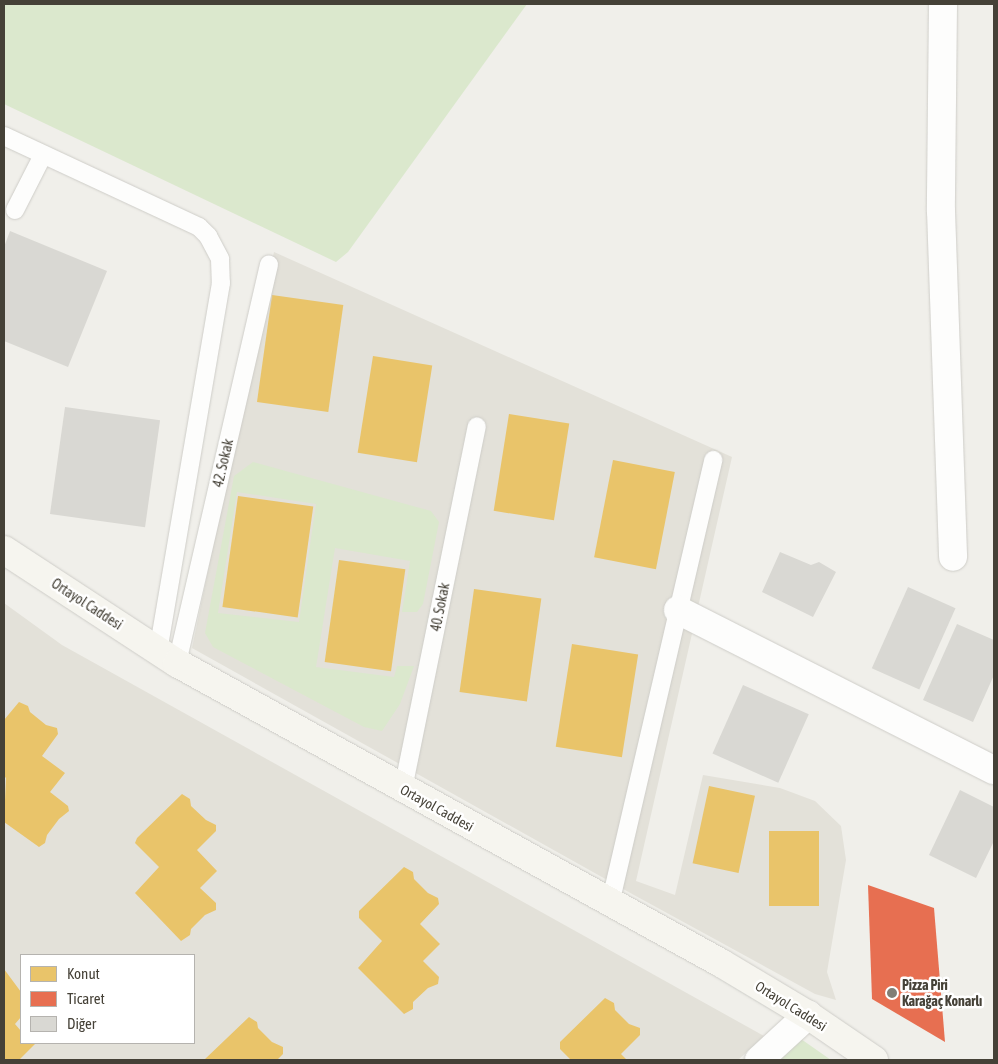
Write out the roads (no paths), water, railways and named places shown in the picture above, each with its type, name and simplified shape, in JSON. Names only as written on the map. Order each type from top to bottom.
[{"type":"street","points":[[943,4],[941,211],[953,557]]},
{"type":"street","name":"Ortayol Caddesi","points":[[4,550],[167,657],[610,904],[721,963],[808,1015],[874,1060]]},
{"type":"street","points":[[678,610],[994,770]]},
{"type":"street","points":[[759,1060],[808,1015]]},
{"type":"lane","points":[[4,136],[199,227],[208,236],[220,259],[221,283],[167,657]]},
{"type":"lane","points":[[15,210],[43,154]]},
{"type":"lane","name":"42. Sokak","points":[[167,657],[269,264]]},
{"type":"lane","name":"40. Sokak","points":[[404,789],[477,426]]},
{"type":"lane","points":[[610,904],[713,460]]},
{"type":"place","name":"Pizza Piri Karağaç Konarlı","points":[[892,993]]}]
